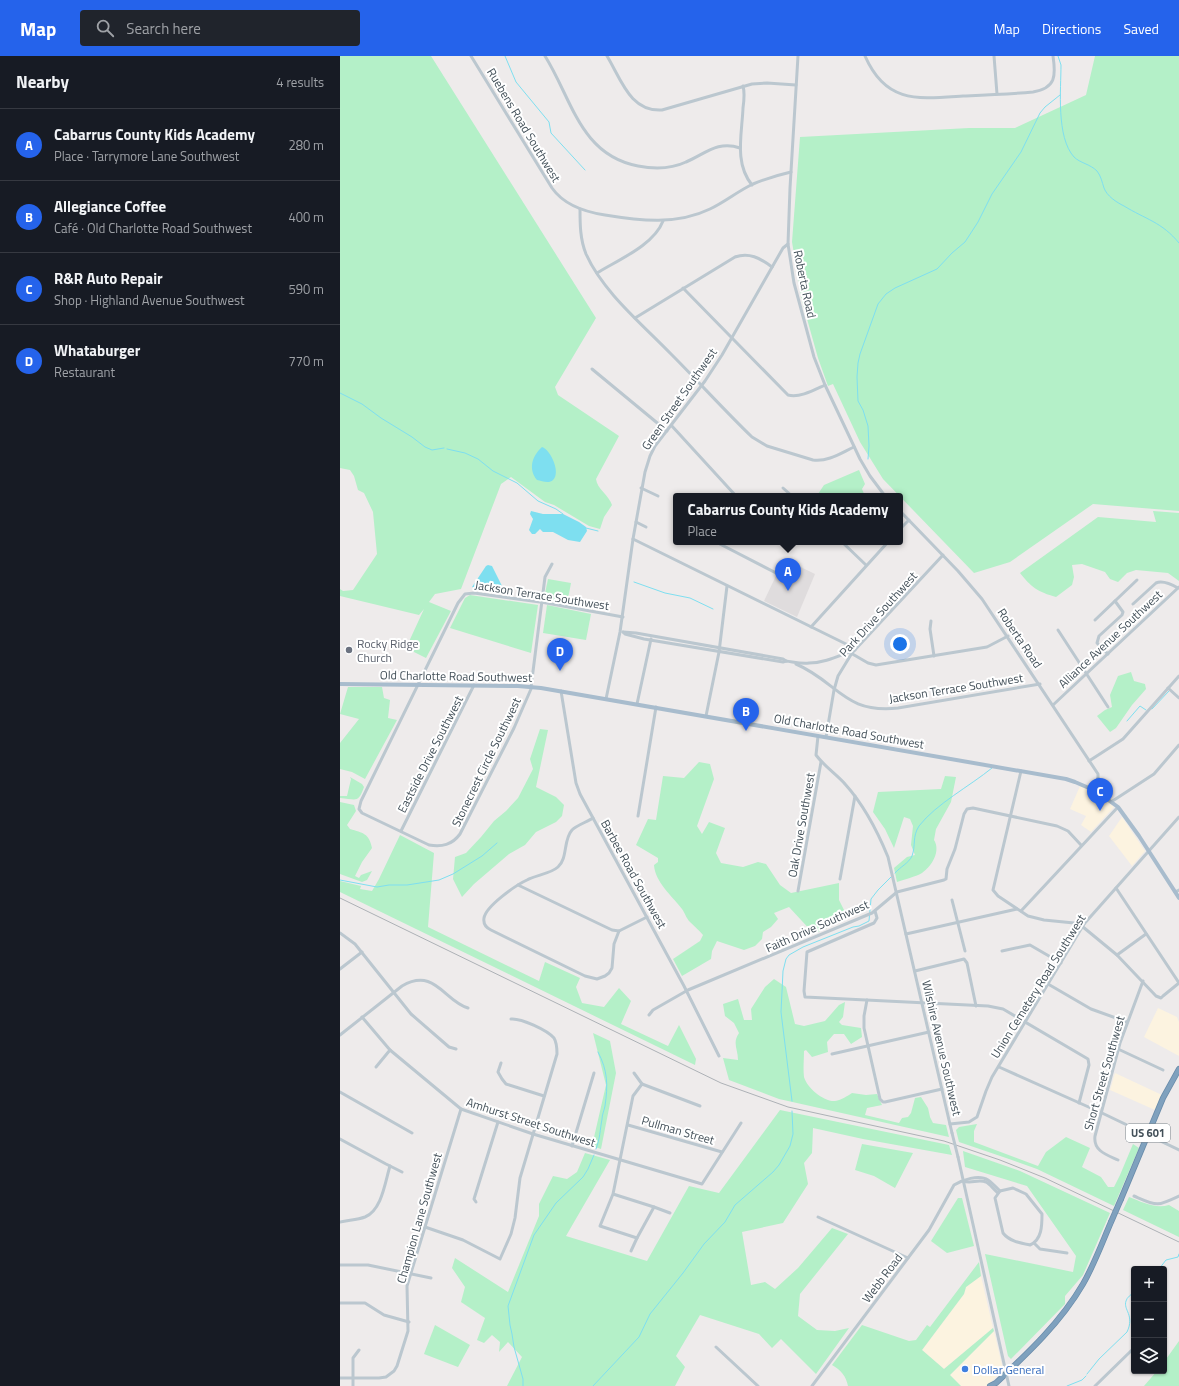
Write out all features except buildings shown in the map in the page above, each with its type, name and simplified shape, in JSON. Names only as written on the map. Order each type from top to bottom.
[{"type":"highway","name":"US 601","points":[[990,1386],[995,1385],[1054,1324],[1071,1302],[1092,1266],[1163,1098],[1179,1069]]},
{"type":"main road","name":"Old Charlotte Road Southwest","points":[[340,684],[531,687],[656,707],[1066,779],[1094,790],[1118,807],[1177,891],[1179,898]]},
{"type":"main road","points":[[1098,779],[1101,788],[1109,800]]},
{"type":"street","name":"Ruebens Road Southwest","points":[[471,56],[552,188],[562,199],[580,209],[624,218],[663,221],[685,218],[711,209],[752,185],[791,172]]},
{"type":"street","points":[[546,56],[584,131],[600,148],[615,158],[633,165],[662,168],[686,162],[723,145],[732,145],[740,148]]},
{"type":"street","points":[[607,56],[633,99],[648,109],[662,110],[743,86],[767,83],[796,85]]},
{"type":"street","name":"Roberta Road","points":[[798,56],[788,244],[794,283],[814,357],[825,385],[854,447],[870,476],[883,493]]},
{"type":"street","points":[[865,56],[877,76],[885,85],[896,92],[923,99],[1033,92],[1042,90],[1052,82],[1055,73],[1053,56]]},
{"type":"street","points":[[994,56],[997,94]]},
{"type":"street","points":[[743,86],[744,96],[740,148],[744,171],[752,185]]},
{"type":"street","points":[[580,209],[582,242],[597,273],[607,287],[635,318],[752,437],[763,444],[820,461],[854,447]]},
{"type":"street","points":[[597,273],[644,245],[657,232],[663,221]]},
{"type":"street","name":"Green Street Southwest","points":[[606,699],[621,632],[632,539],[641,488],[650,456],[671,425],[702,385],[783,248],[788,244]]},
{"type":"street","points":[[635,318],[735,257],[747,254],[756,257],[772,267]]},
{"type":"street","points":[[683,288],[788,395],[800,395],[825,385]]},
{"type":"street","points":[[592,369],[667,431]]},
{"type":"street","points":[[671,425],[733,493]]},
{"type":"street","points":[[641,488],[658,496]]},
{"type":"street","points":[[783,488],[789,493]]},
{"type":"street","name":"Roberta Road","points":[[903,514],[943,555],[982,599],[1040,684],[1098,774],[1098,779]]},
{"type":"street","points":[[903,526],[909,520]]},
{"type":"street","points":[[636,522],[646,526]]},
{"type":"street","points":[[632,539],[846,644],[854,650]]},
{"type":"street","points":[[722,545],[782,576]]},
{"type":"street","points":[[845,545],[866,566]]},
{"type":"street","points":[[811,627],[885,545]]},
{"type":"street","name":"Park Drive Southwest","points":[[826,737],[834,690],[840,672],[852,653],[943,555]]},
{"type":"street","name":"Stonecrest Circle Southwest","points":[[417,685],[359,804],[359,809],[362,813],[421,842],[436,846],[446,845],[456,839],[463,830],[514,728],[531,687],[545,577],[552,564]]},
{"type":"street","points":[[1095,620],[1137,580]]},
{"type":"street","points":[[1133,604],[1159,581],[1178,587]]},
{"type":"street","points":[[706,716],[719,650],[727,586]]},
{"type":"street","name":"Alliance Avenue Southwest","points":[[1053,705],[1178,587]]},
{"type":"street","name":"Jackson Terrace Southwest","points":[[417,685],[458,603],[465,594],[474,593],[541,602],[623,617]]},
{"type":"street","points":[[1108,654],[1096,640],[1122,615],[1122,609],[1115,601]]},
{"type":"street","points":[[931,621],[930,629],[934,656]]},
{"type":"street","points":[[1058,630],[1108,707]]},
{"type":"street","name":"Jackson Terrace Southwest","points":[[621,632],[625,634],[783,662],[819,662],[849,652],[852,653]]},
{"type":"street","points":[[852,653],[868,663],[876,665],[987,647],[1008,636]]},
{"type":"street","points":[[638,704],[651,638]]},
{"type":"street","name":"Jackson Terrace Southwest","points":[[793,662],[816,675],[834,690],[857,704],[865,707],[882,709],[898,708],[1040,684]]},
{"type":"street","points":[[1089,761],[1123,739],[1179,676]]},
{"type":"street","name":"Eastside Drive Southwest","points":[[401,831],[474,685]]},
{"type":"street","points":[[1168,688],[1179,698]]},
{"type":"street","name":"Barbee Road Southwest","points":[[561,691],[576,783],[580,794],[647,917],[719,1056]]},
{"type":"street","points":[[638,816],[656,707]]},
{"type":"street","points":[[818,736],[816,755],[822,762]]},
{"type":"street","points":[[1109,800],[1154,774],[1179,745]]},
{"type":"street","name":"Wilshire Avenue Southwest","points":[[822,762],[855,796],[872,820],[888,856],[1010,1386]]},
{"type":"street","name":"Oak Drive Southwest","points":[[798,891],[822,762]]},
{"type":"street","points":[[1021,771],[993,888],[994,892],[1028,916],[1084,926],[1117,955],[1156,996],[1161,998],[1179,983],[1116,888]]},
{"type":"street","points":[[1094,790],[1098,779]]},
{"type":"street","points":[[840,879],[855,796]]},
{"type":"street","points":[[1021,911],[1118,807]]},
{"type":"street","name":"Faith Drive Southwest","points":[[649,1016],[653,1010],[686,992],[872,913],[897,892],[946,879],[947,869],[955,849],[964,814],[967,809],[973,808],[1060,826],[1081,845]]},
{"type":"street","name":"Union Cemetery Road Southwest","points":[[950,1124],[969,1122],[977,1117],[986,1091],[998,1067],[1084,926],[1179,817]]},
{"type":"street","points":[[593,818],[572,830],[564,858],[558,867],[518,884],[505,894],[486,913],[484,919],[486,926],[492,930],[585,976],[598,979],[609,973],[612,968],[614,944],[619,931]]},
{"type":"street","points":[[518,884],[612,930],[619,931],[647,917]]},
{"type":"street","points":[[952,900],[964,951]]},
{"type":"street","points":[[906,934],[1017,909]]},
{"type":"street","points":[[872,913],[876,918],[874,922],[807,952],[804,992],[805,997],[976,1006],[1003,1009],[1088,1059],[1089,1062],[1079,1103]]},
{"type":"street","points":[[340,933],[348,938],[362,952],[406,1008],[419,1022],[449,1047],[456,1049]]},
{"type":"street","points":[[1117,955],[1146,934]]},
{"type":"street","points":[[1002,951],[1030,945],[1061,963]]},
{"type":"street","points":[[340,969],[362,952]]},
{"type":"street","points":[[915,971],[964,959],[967,963],[976,1006]]},
{"type":"street","name":"Short Street Southwest","points":[[1118,1160],[1104,1154],[1099,1150],[1096,1145],[1095,1136],[1118,1049],[1143,981]]},
{"type":"street","points":[[340,1034],[409,982],[427,982],[434,984],[441,988],[461,1006],[468,1008]]},
{"type":"street","points":[[1048,984],[1091,1008],[1127,1022]]},
{"type":"street","points":[[867,1000],[863,1023],[878,1096],[883,1102],[942,1089]]},
{"type":"street","name":"Amhurst Street Southwest","points":[[362,1017],[390,1050],[461,1109],[533,1134],[702,1184],[722,1152]]},
{"type":"street","points":[[425,1227],[463,1240],[500,1259],[511,1234],[515,1218],[520,1178],[557,1054],[557,1048],[556,1042],[548,1032],[520,1020],[510,1019]]},
{"type":"street","points":[[832,1054],[929,1032]]},
{"type":"street","points":[[1118,1049],[1163,1070]]},
{"type":"street","points":[[376,1067],[390,1050]]},
{"type":"street","points":[[502,1062],[498,1072],[506,1084],[544,1096]]},
{"type":"street","points":[[998,1067],[1102,1113],[1179,1150]]},
{"type":"street","points":[[572,1146],[594,1073]]},
{"type":"street","points":[[634,1073],[642,1084],[700,1106]]},
{"type":"street","points":[[637,1238],[600,1226],[613,1194],[634,1096],[642,1084]]},
{"type":"street","points":[[340,1092],[412,1133]]},
{"type":"street","name":"Champion Lane Southwest","points":[[340,1378],[379,1378],[386,1377],[394,1371],[408,1331],[407,1286],[461,1109]]},
{"type":"street","points":[[476,1202],[474,1199],[498,1122]]},
{"type":"street","points":[[722,1152],[741,1123]]},
{"type":"street","name":"Pullman Street","points":[[628,1125],[722,1152]]},
{"type":"street","points":[[340,1139],[402,1172]]},
{"type":"street","points":[[340,1222],[364,1217],[374,1211],[380,1201],[390,1166]]},
{"type":"street","points":[[963,1181],[984,1178],[988,1180],[999,1192]]},
{"type":"street","name":"Webb Road","points":[[812,1386],[929,1230],[952,1187],[956,1183],[963,1181]]},
{"type":"street","points":[[1013,1188],[1019,1190],[1026,1194],[1042,1214],[1040,1232],[1038,1239],[1034,1243],[1030,1245],[1022,1243],[1006,1237],[1003,1233],[995,1198],[999,1192],[1013,1188]]},
{"type":"street","points":[[613,1194],[670,1213]]},
{"type":"street","points":[[1134,1196],[1156,1205],[1179,1196]]},
{"type":"street","points":[[631,1251],[654,1207]]},
{"type":"street","points":[[818,1217],[908,1258]]},
{"type":"street","points":[[1034,1243],[1040,1249],[1067,1253]]},
{"type":"street","points":[[340,1265],[368,1265],[431,1278]]},
{"type":"street","points":[[340,1303],[365,1303],[384,1314],[409,1322]]},
{"type":"street","points":[[716,1347],[758,1386]]},
{"type":"street","points":[[353,1386],[353,1358],[359,1350]]},
{"type":"street","points":[[1095,1386],[1131,1351]]},
{"type":"shaded area","points":[[784,559],[815,574],[797,617],[764,601]]},
{"type":"shaded area","points":[[1080,786],[1094,792],[1114,807],[1091,832],[1081,825],[1086,816],[1070,809]]},
{"type":"shaded area","points":[[1122,817],[1145,851],[1132,866],[1109,836]]},
{"type":"shaded area","points":[[1158,1008],[1177,1017],[1179,1022],[1179,1056],[1144,1037]]},
{"type":"shaded area","points":[[1115,1073],[1162,1095],[1155,1110],[1110,1090]]},
{"type":"shaded area","points":[[981,1276],[993,1328],[944,1369],[922,1350],[964,1294],[966,1287]]},
{"type":"shaded area","points":[[994,1331],[1002,1365],[1001,1372],[987,1386],[961,1386],[950,1375]]},
{"type":"green space","points":[[340,56],[431,56],[596,318],[555,387],[558,395],[619,436],[596,479],[598,486],[612,505],[604,517],[600,529],[589,526],[554,505],[545,502],[511,477],[501,484],[461,589],[435,594],[429,602],[451,611],[426,658],[406,648],[424,609],[419,615],[340,596],[340,589],[343,591],[353,590],[377,554],[373,512],[364,493],[358,490],[354,476],[350,470],[340,468]]},
{"type":"green space","points":[[1095,56],[1179,56],[1179,511],[1093,504],[1010,562],[974,573],[903,500],[903,493],[897,493],[883,479],[860,442],[833,384],[828,386],[818,358],[802,301],[792,242],[800,137],[969,128],[1015,128],[1086,95]]},
{"type":"green space","points":[[859,470],[865,484],[862,489],[864,493],[819,493],[824,485]]},
{"type":"green space","points":[[1153,511],[1179,513],[1179,581],[1168,573],[1136,570],[1127,573],[1118,582],[1110,579],[1105,572],[1082,564],[1072,565],[1074,577],[1072,585],[1056,597],[1035,588],[1020,573],[1098,517],[1156,522]]},
{"type":"green space","points":[[548,579],[571,583],[567,604],[546,600],[544,598]]},
{"type":"green space","points":[[470,595],[538,605],[531,653],[450,628],[465,598]]},
{"type":"green space","points":[[547,605],[591,614],[586,640],[543,633]]},
{"type":"green space","points":[[1131,672],[1134,681],[1145,684],[1146,689],[1132,705],[1116,728],[1110,732],[1097,716],[1112,707],[1110,695],[1118,676]]},
{"type":"green space","points":[[348,687],[382,687],[384,698],[390,700],[388,718],[397,720],[365,779],[352,772],[340,769],[340,743],[359,719],[340,714]]},
{"type":"green space","points":[[540,729],[548,730],[536,787],[556,797],[564,805],[562,816],[556,822],[536,832],[525,845],[509,854],[474,884],[462,897],[453,879],[455,857],[466,853],[494,821],[518,798],[533,769],[530,759]]},
{"type":"green space","points":[[699,762],[710,764],[714,779],[697,826],[702,834],[709,822],[725,828],[716,853],[721,863],[743,867],[758,862],[766,864],[780,885],[791,893],[839,883],[839,900],[848,918],[814,934],[789,907],[774,913],[778,919],[771,927],[763,932],[762,939],[755,946],[744,950],[717,941],[712,951],[711,959],[682,976],[673,959],[700,941],[703,935],[689,920],[657,877],[654,865],[658,862],[658,858],[636,845],[648,819],[656,820],[663,776],[684,778]]},
{"type":"green space","points":[[945,776],[956,777],[951,802],[936,829],[934,840],[936,844],[936,853],[934,858],[926,870],[922,873],[897,882],[894,868],[907,857],[915,855],[911,845],[913,826],[910,819],[904,817],[894,848],[885,829],[873,812],[878,792],[941,789]]},
{"type":"green space","points":[[350,777],[362,784],[364,787],[362,792],[356,799],[340,798],[340,796],[347,796],[351,779]]},
{"type":"green space","points":[[340,802],[354,805],[356,811],[347,825],[350,829],[365,834],[371,843],[372,848],[362,862],[355,876],[359,878],[361,875],[372,871],[367,880],[362,882],[340,874]]},
{"type":"green space","points":[[400,835],[434,853],[428,927],[539,981],[545,962],[580,978],[576,987],[582,1003],[604,1007],[619,988],[631,1001],[621,1024],[668,1046],[679,1025],[696,1059],[695,1065],[340,892],[340,881],[361,886],[360,889],[372,891]]},
{"type":"green space","points":[[774,979],[786,987],[795,1024],[804,1026],[825,1021],[839,1005],[845,1002],[843,1017],[839,1022],[842,1025],[861,1028],[862,1037],[851,1044],[844,1034],[834,1034],[827,1042],[828,1052],[812,1057],[806,1050],[804,1051],[804,1077],[816,1094],[831,1101],[835,1101],[852,1093],[866,1095],[877,1094],[882,1105],[867,1108],[865,1115],[899,1123],[902,1118],[908,1117],[911,1113],[915,1098],[921,1097],[928,1108],[933,1123],[946,1125],[949,1137],[779,1099],[729,1080],[723,1058],[738,1060],[736,1040],[739,1033],[734,1023],[725,1016],[723,1004],[738,999],[744,1020],[752,1020],[751,1009],[765,987]]},
{"type":"green space","points":[[593,1033],[610,1041],[616,1073],[601,1149],[592,1146],[606,1085]]},
{"type":"green space","points":[[780,1110],[949,1145],[952,1155],[863,1139],[813,1128],[812,1153],[804,1163],[808,1184],[783,1223],[742,1232],[751,1285],[765,1282],[775,1289],[798,1268],[832,1228],[848,1234],[800,1294],[798,1316],[817,1330],[835,1331],[849,1328],[816,1374],[781,1339],[772,1348],[759,1334],[700,1315],[676,1356],[685,1367],[675,1386],[507,1386],[522,1357],[508,1342],[499,1352],[500,1342],[492,1335],[484,1343],[477,1340],[485,1318],[461,1302],[465,1287],[452,1268],[455,1258],[508,1292],[539,1216],[539,1204],[553,1176],[567,1179],[577,1172],[585,1153],[610,1160],[566,1236],[647,1261],[689,1186],[719,1193]]},
{"type":"green space","points":[[977,1124],[974,1131],[974,1142],[1038,1166],[1046,1152],[1066,1137],[1090,1148],[1082,1167],[1101,1177],[1108,1187],[1114,1187],[1133,1144],[1139,1148],[1114,1206],[1037,1169],[959,1142],[956,1130],[959,1127]]},
{"type":"green space","points":[[862,1144],[913,1153],[895,1188],[874,1176],[855,1170]]},
{"type":"green space","points":[[963,1151],[1020,1171],[1110,1213],[1083,1275],[1065,1296],[1065,1304],[1011,1359],[1008,1356],[985,1254],[1073,1272],[1076,1256],[1027,1186],[965,1167]]},
{"type":"green space","points":[[1129,1197],[1154,1206],[1169,1205],[1179,1211],[1179,1237],[1123,1210]]},
{"type":"green space","points":[[958,1198],[962,1198],[974,1246],[947,1253],[931,1241]]},
{"type":"green space","points":[[979,1262],[981,1276],[966,1287],[964,1294],[922,1350],[944,1369],[993,1328],[994,1331],[950,1375],[961,1386],[848,1386],[843,1374],[832,1365],[862,1325],[909,1341],[916,1340],[927,1325],[930,1327]]},
{"type":"green space","points":[[435,1325],[470,1345],[458,1367],[424,1354]]},
{"type":"green space","points":[[1179,1341],[1179,1386],[1144,1386],[1154,1374],[1167,1374],[1167,1358]]},
{"type":"water","points":[[542,447],[549,452],[554,462],[556,472],[555,477],[550,482],[537,480],[534,476],[532,463],[536,454]]},
{"type":"water","points":[[531,511],[543,514],[563,514],[579,522],[586,527],[587,531],[580,542],[568,540],[553,532],[543,532],[540,529],[535,534],[532,534],[529,530],[533,519],[530,514]]},
{"type":"water","points":[[488,565],[492,566],[502,586],[501,589],[495,592],[472,587]]},
{"type":"waterway","points":[[505,56],[516,82],[549,122],[551,133],[585,170]]},
{"type":"waterway","points":[[1058,56],[1061,65],[1060,99],[1062,125],[1064,138],[1068,148],[1076,159],[1097,171],[1107,194],[1121,204],[1160,225],[1179,243]]},
{"type":"waterway","points":[[868,459],[868,426],[863,410],[858,401],[857,377],[860,354],[878,304],[886,294],[895,288],[937,269],[965,242],[978,222],[992,194],[1021,152],[1040,113],[1060,95]]},
{"type":"waterway","points":[[340,393],[362,404],[425,447],[432,450],[444,448]]},
{"type":"waterway","points":[[447,449],[465,453],[478,459],[493,471],[517,483],[538,501],[556,509],[563,514]]},
{"type":"waterway","points":[[586,528],[598,531]]},
{"type":"waterway","points":[[634,582],[665,593],[690,598],[713,609]]},
{"type":"waterway","points":[[1152,709],[1169,691]]},
{"type":"waterway","points":[[1127,721],[1140,706],[1146,710]]},
{"type":"waterway","points":[[895,873],[911,858],[917,830],[926,818],[934,810],[992,768]]},
{"type":"waterway","points":[[340,880],[377,887],[407,885],[439,880],[453,874],[482,856],[497,843]]},
{"type":"waterway","points":[[792,1101],[781,1012],[783,971],[786,959],[789,955],[803,947],[869,921],[871,899],[891,877]]},
{"type":"waterway","points":[[596,1149],[607,1091],[604,1066],[598,1052]]},
{"type":"waterway","points":[[593,1386],[639,1337],[650,1314],[704,1244],[725,1222],[735,1205],[779,1165],[790,1146],[793,1134],[792,1111]]},
{"type":"waterway","points":[[523,1386],[523,1379],[514,1347],[508,1306],[534,1235],[556,1203],[583,1177],[594,1155]]},
{"type":"waterway","points":[[1161,1266],[1166,1260],[1178,1257],[1179,1254]]},
{"type":"waterway","points":[[1087,1374],[1099,1359],[1127,1332],[1130,1321],[1126,1301],[1131,1294]]},
{"type":"waterway","points":[[1067,1386],[1082,1380],[1086,1376]]},
{"type":"railway","points":[[340,898],[721,1083],[788,1107],[944,1141],[1000,1160],[1045,1178],[1179,1242]]},
{"type":"place","name":"Cabarrus County Kids Academy","points":[[788,591]]},
{"type":"place","name":"Rocky Ridge Church","points":[[349,650]]},
{"type":"place","name":"Whataburger","points":[[560,671]]},
{"type":"place","name":"Allegiance Coffee","points":[[746,731]]},
{"type":"place","name":"R&R Auto Repair","points":[[1100,811]]},
{"type":"place","name":"Dollar General","points":[[965,1369]]}]
